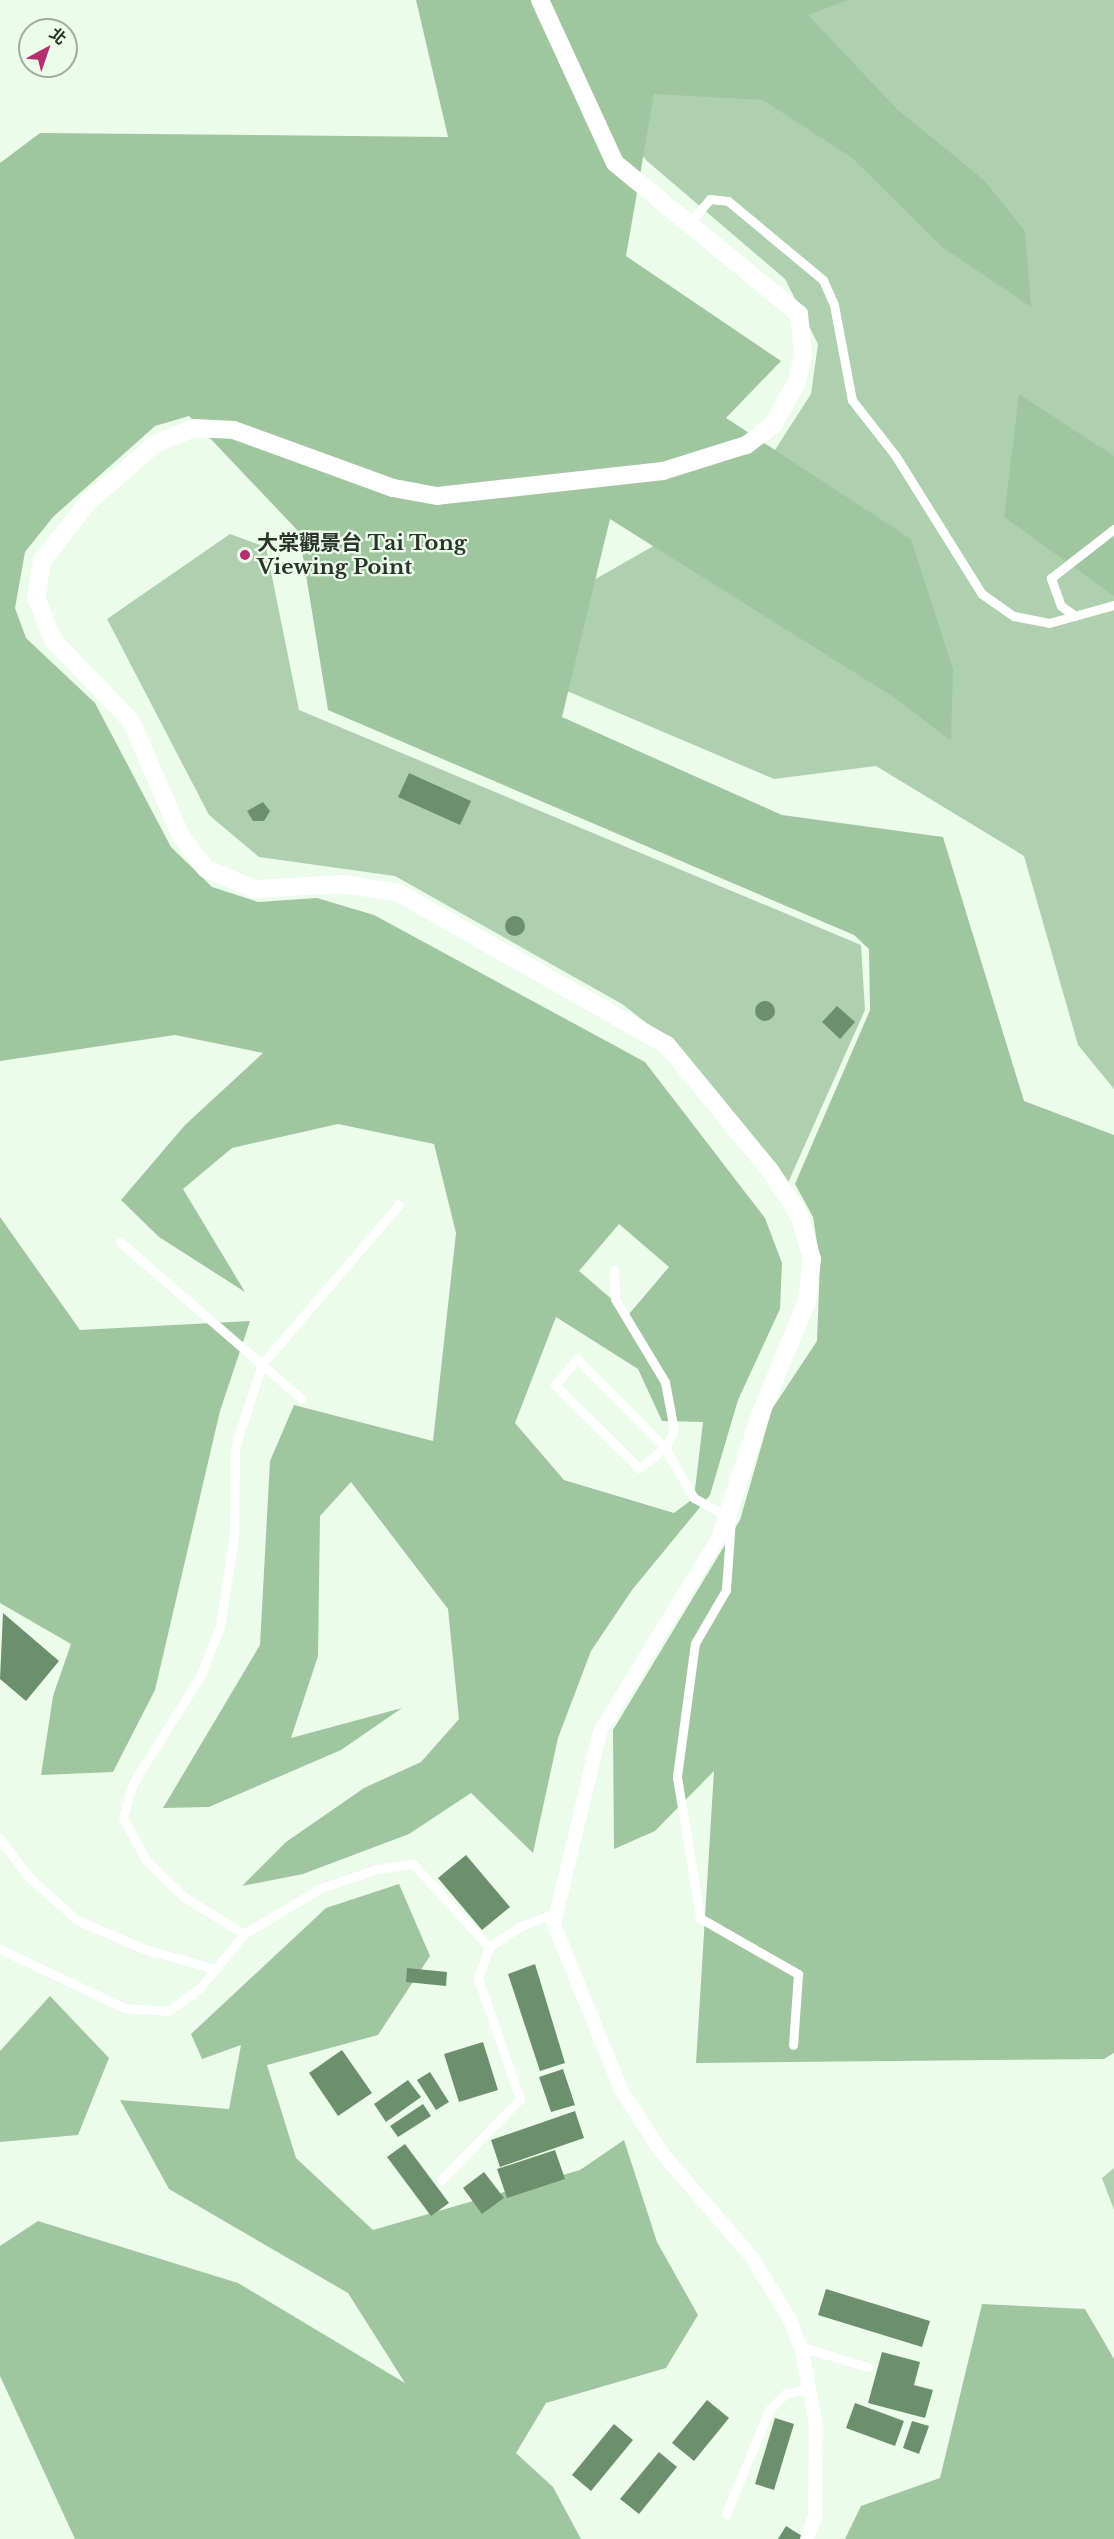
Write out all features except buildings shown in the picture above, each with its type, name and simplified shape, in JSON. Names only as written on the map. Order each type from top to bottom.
[{"type":"street","points":[[540,0],[615,163],[687,225],[799,314],[802,354],[797,382],[773,425],[746,445],[663,471],[427,496],[244,432],[194,428],[155,444],[88,502],[47,552],[36,586],[47,631],[131,721],[181,836],[206,869],[243,887],[344,884],[399,893],[667,1045],[769,1169],[798,1214],[812,1259],[807,1301],[762,1410],[727,1525],[638,1662],[600,1732],[556,1913],[562,1946],[621,2090],[662,2153],[751,2256],[784,2307],[801,2347],[810,2388],[819,2461],[815,2516],[807,2539]]},
{"type":"lane","points":[[687,225],[710,199],[729,201],[823,280],[834,305],[852,400],[894,455],[982,594],[1014,616],[1049,623],[1114,605]]},
{"type":"lane","points":[[1075,616],[1061,606],[1051,579],[1114,529]]},
{"type":"lane","points":[[244,1934],[183,1896],[146,1860],[123,1818],[133,1784],[201,1675],[220,1626],[234,1537],[235,1448],[262,1364],[399,1205]]},
{"type":"lane","points":[[120,1242],[302,1399]]},
{"type":"lane","points":[[614,1270],[615,1299],[666,1382],[674,1430],[665,1448],[639,1468],[555,1385],[577,1359],[665,1448],[694,1498],[727,1525],[726,1590],[695,1643],[677,1777],[700,1918],[798,1974],[793,2045]]},
{"type":"lane","points":[[0,1839],[29,1877],[77,1920],[144,1949],[215,1969]]},
{"type":"lane","points":[[0,1950],[124,2008],[168,2011],[215,1969],[244,1934],[321,1888],[377,1869],[413,1864],[489,1947]]},
{"type":"lane","points":[[441,2180],[520,2099],[478,1978],[489,1947],[520,1926],[556,1913]]},
{"type":"lane","points":[[801,2347],[868,2367]]},
{"type":"lane","points":[[726,2514],[776,2401],[810,2388]]},
{"type":"green space","points":[[416,0],[849,0],[808,15],[897,109],[985,181],[1025,231],[1031,307],[942,247],[852,158],[763,100],[654,94],[626,256],[781,361],[726,418],[911,539],[953,669],[951,741],[892,696],[610,519],[562,717],[782,815],[943,837],[1024,1101],[1114,1135],[1114,2053],[1104,2059],[696,2063],[714,1771],[655,1831],[614,1849],[613,1730],[740,1520],[772,1409],[817,1341],[820,1262],[813,1217],[795,1184],[870,1010],[869,949],[854,935],[328,710],[299,532],[189,416],[155,426],[53,517],[25,552],[15,608],[26,638],[95,703],[171,847],[212,887],[258,902],[317,898],[374,915],[645,1062],[765,1218],[782,1263],[780,1309],[738,1400],[710,1495],[632,1590],[591,1651],[558,1738],[533,1853],[471,1793],[409,1834],[303,1874],[242,1886],[286,1842],[364,1788],[421,1762],[459,1719],[448,1609],[351,1482],[320,1516],[318,1656],[291,1738],[402,1708],[341,1750],[209,1807],[163,1808],[260,1645],[270,1461],[294,1405],[433,1441],[456,1233],[434,1144],[338,1124],[232,1148],[183,1189],[245,1292],[159,1237],[121,1200],[185,1125],[263,1053],[175,1035],[0,1061],[0,163],[40,133],[448,137]],"holes":[[[619,1224],[669,1267],[629,1314],[579,1271]],[[556,1317],[638,1369],[662,1421],[703,1422],[694,1498],[674,1513],[564,1480],[515,1423]]]},
{"type":"green space","points":[[568,0],[1114,0],[1114,1089],[1078,1045],[1024,856],[876,766],[774,779],[520,671],[513,626],[699,520],[773,453],[811,394],[818,344],[785,279],[647,161],[607,116]]},
{"type":"green space","points":[[1019,394],[1114,456],[1114,596],[1004,517]]},
{"type":"green space","points":[[230,534],[266,547],[299,710],[861,945],[865,1010],[787,1185],[675,1045],[622,1004],[395,876],[259,857],[209,815],[107,619]]},
{"type":"green space","points":[[0,1217],[80,1330],[250,1321],[220,1411],[155,1690],[113,1772],[41,1775],[53,1696],[71,1644],[0,1603]]},
{"type":"green space","points":[[399,1884],[430,1956],[378,2035],[267,2065],[296,2158],[373,2230],[580,2170],[624,2140],[657,2242],[698,2315],[666,2368],[546,2403],[516,2453],[553,2487],[581,2539],[75,2539],[0,2376],[0,2246],[38,2221],[238,2283],[405,2383],[348,2293],[169,2189],[120,2100],[229,2109],[241,2045],[202,2059],[191,2034],[326,1908]]},
{"type":"green space","points":[[50,1996],[109,2058],[78,2135],[0,2142],[0,2051]]},
{"type":"green space","points":[[1114,2168],[1114,2210],[1102,2178]]},
{"type":"green space","points":[[982,2304],[1085,2309],[1114,2359],[1114,2539],[845,2539],[861,2506],[940,2478]]},
{"type":"place","name":"大棠觀景台 Tai Tong Viewing Point","points":[[245,555]]}]
